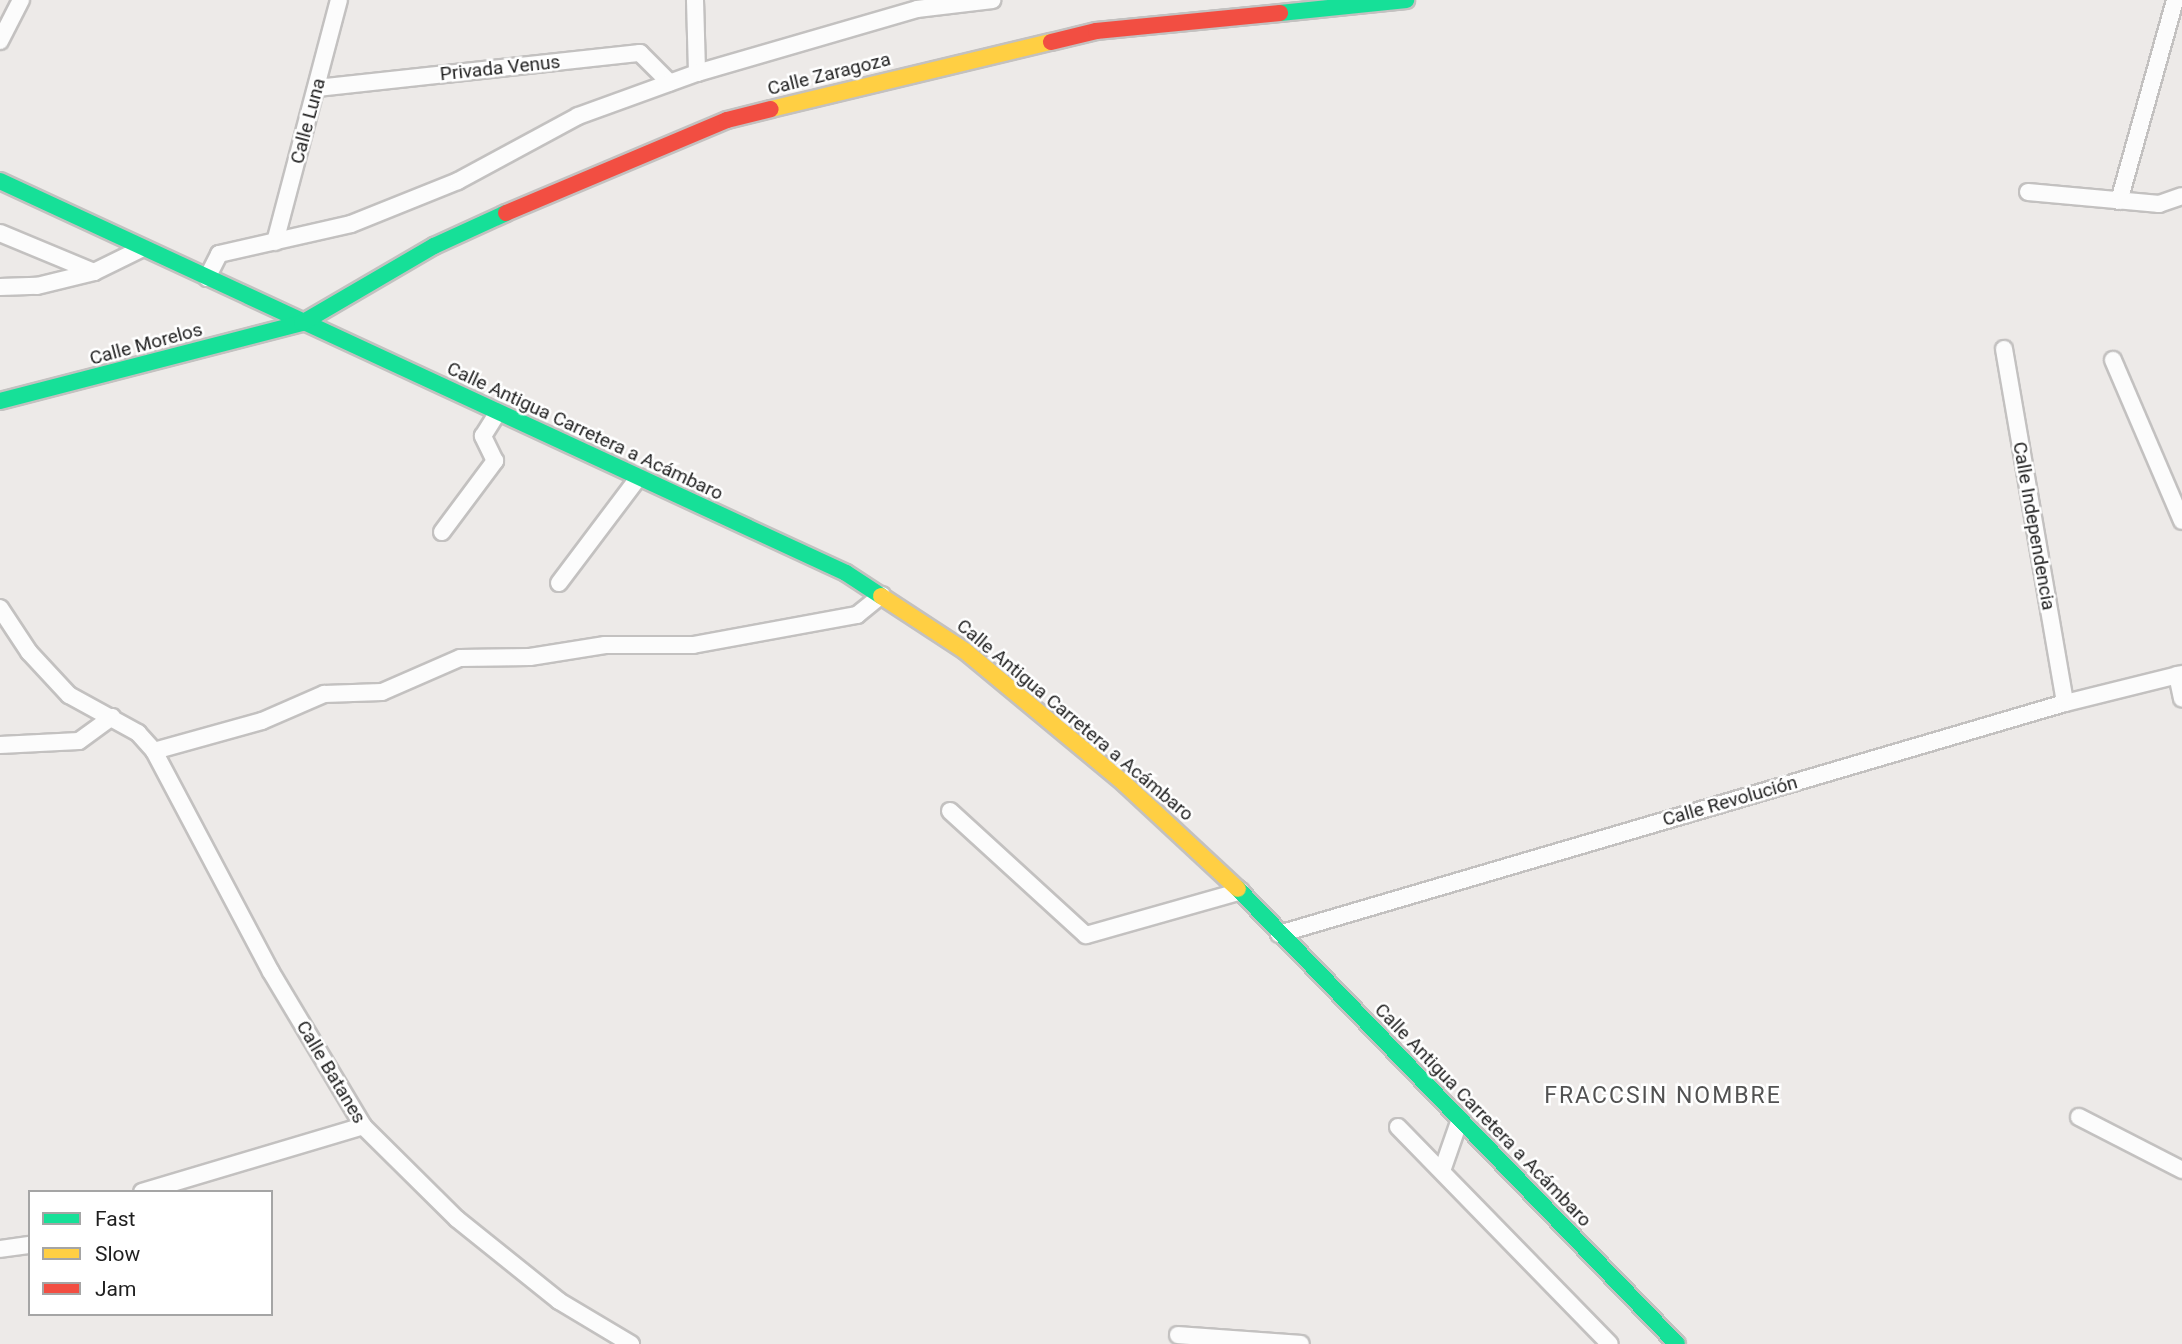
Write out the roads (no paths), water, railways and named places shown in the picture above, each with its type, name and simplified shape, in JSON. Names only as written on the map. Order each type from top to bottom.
[{"type":"main road","name":"Calle Zaragoza","points":[[302,323],[434,246],[577,180],[727,120],[1096,31],[1406,0]]},
{"type":"main road","name":"Calle Antigua Carretera a Acámbaro","points":[[0,181],[497,414],[846,572],[965,651],[1125,784],[1241,891],[1459,1122],[1675,1343]]},
{"type":"main road","name":"Calle Morelos","points":[[0,401],[302,323]]},
{"type":"street","points":[[0,41],[21,0]]},
{"type":"street","name":"Calle Luna","points":[[275,242],[338,0]]},
{"type":"street","points":[[695,0],[697,73]]},
{"type":"street","points":[[207,278],[219,254],[351,224],[458,181],[578,116],[697,73],[918,5],[992,0]]},
{"type":"street","points":[[2119,201],[2175,0]]},
{"type":"street","name":"Privada Venus","points":[[317,88],[640,53],[670,83]]},
{"type":"street","points":[[2028,192],[2159,204],[2182,196]]},
{"type":"street","points":[[0,233],[94,272]]},
{"type":"street","points":[[0,287],[37,286],[94,272],[143,248]]},
{"type":"street","name":"Calle Independencia","points":[[2004,349],[2065,703]]},
{"type":"street","points":[[2113,360],[2182,521]]},
{"type":"street","points":[[442,532],[495,461],[483,436],[497,414]]},
{"type":"street","points":[[559,583],[638,478]]},
{"type":"street","points":[[0,608],[29,652],[69,695],[138,733],[155,751],[262,722],[324,694],[382,692],[460,658],[530,657],[605,645],[693,645],[857,615],[882,595]]},
{"type":"street","points":[[2180,674],[2182,698]]},
{"type":"street","name":"Calle Revolución","points":[[1279,934],[2065,703],[2180,674]]},
{"type":"street","points":[[0,744],[79,741],[111,717]]},
{"type":"street","name":"Calle Batanes","points":[[155,751],[271,972],[363,1126],[457,1219],[559,1301],[631,1344]]},
{"type":"street","points":[[950,811],[1086,935],[1241,891]]},
{"type":"street","points":[[2079,1117],[2182,1170]]},
{"type":"street","points":[[1443,1168],[1459,1122]]},
{"type":"street","points":[[149,1190],[363,1126]]},
{"type":"street","points":[[1398,1127],[1443,1168],[1610,1344]]},
{"type":"street","points":[[0,1249],[28,1245]]},
{"type":"street","points":[[1178,1335],[1301,1344]]},
{"type":"district","name":"FRACCSIN NOMBRE","points":[[1663,1096]]}]
